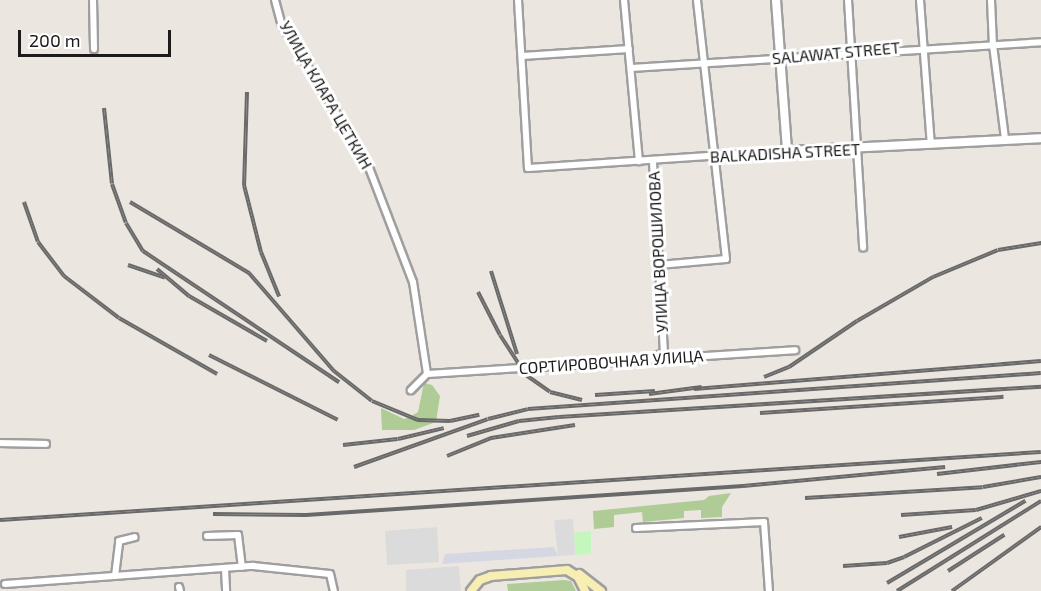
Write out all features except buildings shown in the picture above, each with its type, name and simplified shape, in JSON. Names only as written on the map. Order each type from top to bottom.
[{"type":"main road","points":[[567,570],[578,577],[585,591]]},
{"type":"main road","points":[[473,590],[491,576],[567,570],[601,591]]},
{"type":"street","points":[[93,0],[94,49]]},
{"type":"street","name":"УЛИЦА КЛАРА ЦЕТКИН","points":[[275,0],[281,23],[360,149],[380,194],[412,282],[427,374]]},
{"type":"street","points":[[518,0],[522,56],[629,48]]},
{"type":"street","name":"УЛИЦА ВОРОШИЛОВА","points":[[624,0],[639,161]]},
{"type":"street","points":[[659,265],[726,259],[712,158],[697,0]]},
{"type":"street","points":[[776,0],[787,151]]},
{"type":"street","points":[[848,0],[863,248]]},
{"type":"street","points":[[920,0],[931,146]]},
{"type":"street","points":[[992,0],[993,45],[1005,140]]},
{"type":"street","name":"SALAWAT STREET","points":[[631,68],[781,59],[923,46],[1041,42]]},
{"type":"street","name":"BALKADISHA STREET","points":[[522,56],[528,168],[712,158],[787,151],[931,146],[1041,138]]},
{"type":"street","name":"УЛИЦА ВОРОШИЛОВА","points":[[640,361],[664,353],[653,161]]},
{"type":"street","name":"СОРТИРОВОЧНАЯ УЛИЦА","points":[[427,374],[795,350]]},
{"type":"street","points":[[411,390],[427,374]]},
{"type":"street","points":[[0,443],[46,444]]},
{"type":"street","points":[[636,528],[759,520],[766,526],[769,591]]},
{"type":"street","points":[[207,537],[238,535],[242,567]]},
{"type":"street","points":[[115,576],[119,541],[135,537]]},
{"type":"street","points":[[4,587],[242,567],[330,574],[334,591]]},
{"type":"street","points":[[225,569],[226,591]]},
{"type":"green space","points":[[424,383],[432,385],[440,396],[436,422],[414,430],[382,430],[381,408],[404,419],[410,417],[418,412]]},
{"type":"green space","points":[[731,493],[722,507],[722,517],[701,518],[701,510],[684,511],[684,518],[643,522],[642,512],[614,515],[614,527],[594,529],[593,511],[704,500],[709,496]]},
{"type":"green space","points":[[591,531],[591,554],[575,555],[574,533]]},
{"type":"green space","points":[[571,581],[576,591],[508,591],[507,584]]},
{"type":"shaded area","points":[[573,519],[575,555],[558,556],[554,520]]},
{"type":"shaded area","points":[[437,527],[439,562],[387,565],[385,531]]},
{"type":"shaded area","points":[[554,547],[558,556],[442,564],[445,554]]},
{"type":"shaded area","points":[[459,566],[461,591],[406,591],[406,570]]},
{"type":"railway","points":[[247,92],[244,185],[261,252],[279,296]]},
{"type":"railway","points":[[104,108],[112,184],[126,223],[143,251],[339,382]]},
{"type":"railway","points":[[24,202],[38,242],[64,276],[119,318],[217,374]]},
{"type":"railway","points":[[130,202],[249,273],[334,371],[372,401],[418,420],[450,421],[479,415]]},
{"type":"railway","points":[[764,377],[789,367],[857,321],[933,277],[998,250],[1041,243]]},
{"type":"railway","points":[[128,265],[165,278]]},
{"type":"railway","points":[[157,269],[189,296],[267,341]]},
{"type":"railway","points":[[491,271],[517,354]]},
{"type":"railway","points":[[478,292],[500,335],[526,375],[550,392],[582,400]]},
{"type":"railway","points":[[209,355],[338,420]]},
{"type":"railway","points":[[694,389],[1041,361]]},
{"type":"railway","points":[[354,467],[488,419],[528,409],[1041,373]]},
{"type":"railway","points":[[649,394],[702,387]]},
{"type":"railway","points":[[467,436],[519,421],[559,417],[1041,387]]},
{"type":"railway","points":[[595,395],[655,391]]},
{"type":"railway","points":[[760,413],[1003,397]]},
{"type":"railway","points":[[447,456],[491,438],[575,425]]},
{"type":"railway","points":[[343,445],[398,439],[444,428]]},
{"type":"railway","points":[[0,520],[1041,452]]},
{"type":"railway","points":[[937,474],[1041,462]]},
{"type":"railway","points":[[213,514],[306,515],[743,486],[945,467]]},
{"type":"railway","points":[[805,498],[983,487],[1041,477]]},
{"type":"railway","points":[[901,515],[976,510],[1041,491]]},
{"type":"railway","points":[[887,583],[1025,501]]},
{"type":"railway","points":[[897,591],[1041,501]]},
{"type":"railway","points":[[843,566],[887,563],[904,557],[982,518]]},
{"type":"railway","points":[[899,537],[952,527]]},
{"type":"railway","points":[[952,591],[1041,527]]},
{"type":"railway","points":[[948,571],[1004,535]]}]
